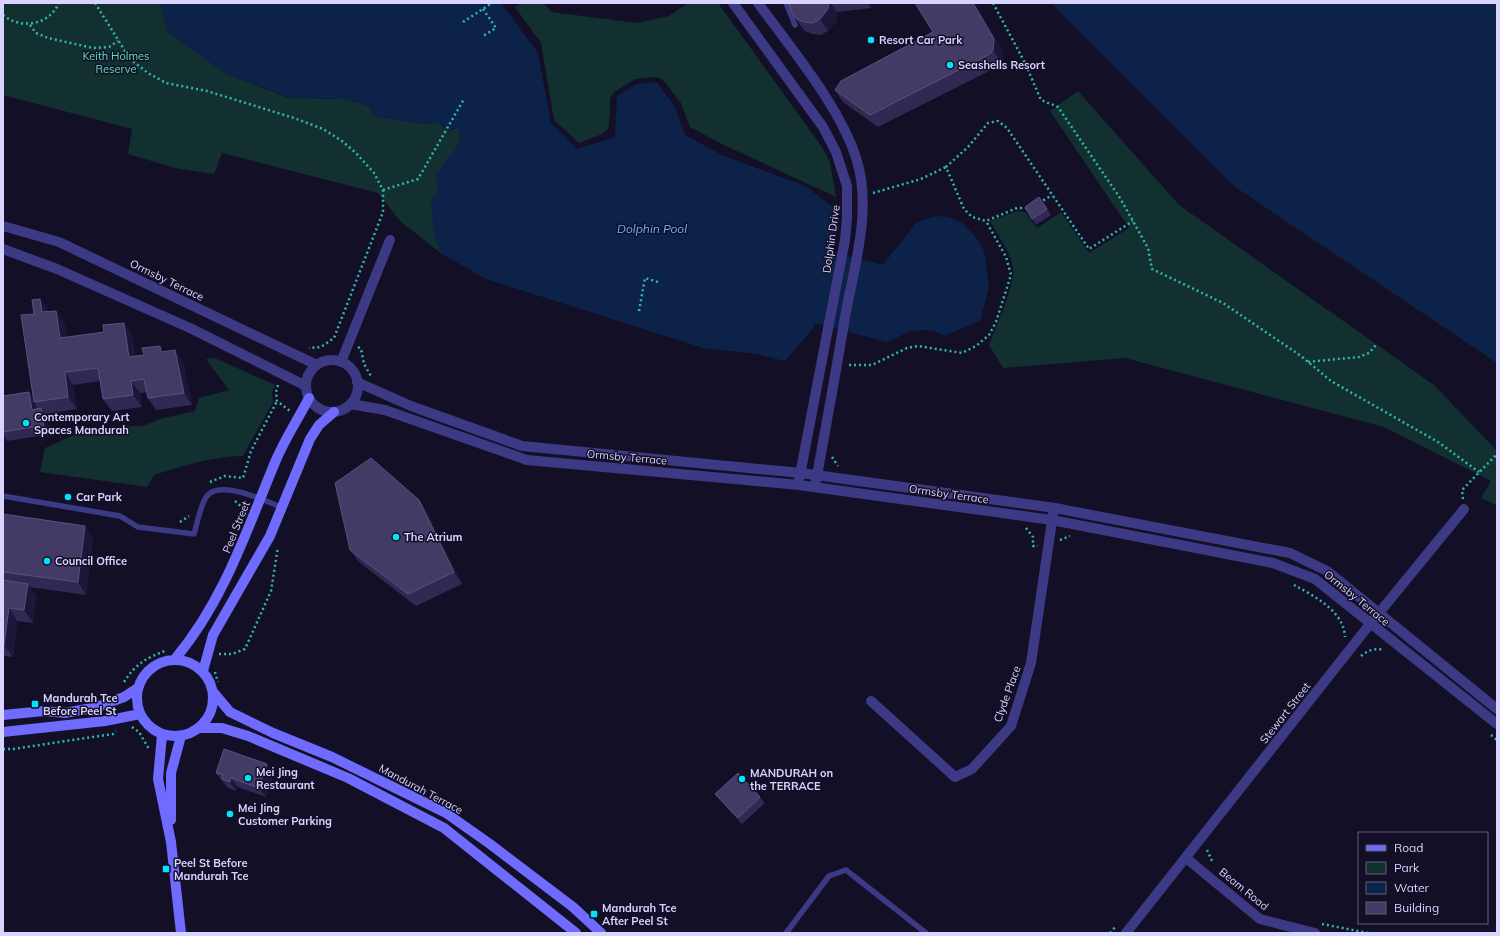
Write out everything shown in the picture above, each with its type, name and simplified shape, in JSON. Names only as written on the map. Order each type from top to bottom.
[{"type":"main road","name":"Peel Street","points":[[175,659],[201,626],[215,600],[239,551],[277,458],[309,398]]},
{"type":"main road","points":[[203,671],[213,634],[270,536],[283,508],[310,439],[319,425],[334,412]]},
{"type":"main road","points":[[3,716],[44,711],[65,713],[97,707],[124,697],[138,688],[148,670],[156,664],[175,659],[195,665],[203,671],[210,681],[214,693],[211,712],[209,718],[200,728]]},
{"type":"main road","points":[[138,688],[138,706],[140,714],[146,723],[162,735],[181,736],[200,728],[222,728],[248,736],[348,778],[444,828],[576,933]]},
{"type":"main road","name":"Mandurah Terrace","points":[[214,693],[230,712],[273,733],[332,757],[446,813],[490,844],[573,908],[601,933]]},
{"type":"main road","points":[[3,732],[126,721],[140,714]]},
{"type":"main road","points":[[162,735],[158,779],[171,842],[181,933]]},
{"type":"main road","points":[[171,842],[171,773],[181,736]]},
{"type":"street","name":"Dolphin Drive","points":[[733,3],[827,133],[845,174],[847,186],[847,218],[799,485]]},
{"type":"street","points":[[758,3],[823,95],[848,138],[861,175],[861,223],[815,488]]},
{"type":"street","name":"Ormsby Terrace","points":[[3,226],[59,242],[317,365]]},
{"type":"street","points":[[341,362],[390,240]]},
{"type":"street","points":[[3,249],[57,269],[190,328],[306,386]]},
{"type":"street","points":[[333,360],[341,362],[354,374],[357,382],[356,394],[350,404],[334,412],[320,409],[309,398],[306,386],[309,374],[317,365],[333,360]]},
{"type":"street","name":"Ormsby Terrace","points":[[357,382],[411,406],[522,446],[801,473],[1055,508],[1290,553],[1327,571],[1497,708]]},
{"type":"street","name":"Ormsby Terrace","points":[[350,404],[385,410],[527,460],[799,485],[1052,520],[1273,563],[1315,579],[1497,724]]},
{"type":"street","name":"Clyde Place","points":[[871,701],[955,777],[972,769],[1011,726],[1031,663],[1055,508]]},
{"type":"street","name":"Stewart Street","points":[[1126,933],[1370,624],[1464,509]]},
{"type":"street","name":"Beam Road","points":[[1186,858],[1260,919],[1317,928]]},
{"type":"lane","points":[[786,3],[795,24]]},
{"type":"lane","points":[[3,496],[120,516],[138,527],[194,534],[207,496],[214,490],[224,488],[260,498],[283,508]]},
{"type":"lane","points":[[786,933],[829,876],[846,870],[926,933]]},
{"type":"path","points":[[3,15],[23,24],[30,25],[43,20],[59,3]]},
{"type":"path","points":[[95,3],[130,59],[148,73],[166,83],[207,91],[323,128],[356,153],[374,173],[383,190],[383,212],[334,338],[321,347],[309,348],[297,345],[291,353]]},
{"type":"path","points":[[463,22],[492,3]]},
{"type":"path","points":[[993,3],[1025,63],[1041,100],[1058,107],[1120,198],[1148,248],[1152,269],[1223,303],[1308,362],[1331,381],[1438,442],[1479,472]]},
{"type":"path","points":[[483,9],[496,28],[483,36]]},
{"type":"path","points":[[30,25],[36,33],[48,38],[92,48],[109,47],[118,41]]},
{"type":"path","points":[[383,190],[418,179],[464,99]]},
{"type":"path","points":[[870,198],[873,193],[920,179],[946,167],[968,147],[988,123],[998,121],[1007,128],[1089,249],[1133,221]]},
{"type":"path","points":[[946,167],[966,213],[972,217],[986,221],[1017,208],[1031,208]]},
{"type":"path","points":[[1036,204],[1052,194]]},
{"type":"path","points":[[843,364],[872,365],[907,348],[918,346],[962,353],[976,346],[989,335],[996,322],[1011,276],[1006,257],[986,221]]},
{"type":"path","points":[[639,311],[645,278],[658,282]]},
{"type":"path","points":[[334,338],[361,349],[364,364],[373,378],[372,388]]},
{"type":"path","points":[[1308,362],[1359,357],[1369,353],[1376,345]]},
{"type":"path","points":[[205,486],[210,481],[218,478],[243,478],[252,451],[277,401],[276,392],[283,374]]},
{"type":"path","points":[[277,401],[293,414],[299,416]]},
{"type":"path","points":[[1464,509],[1462,490],[1497,454]]},
{"type":"path","points":[[831,456],[839,468],[839,479]]},
{"type":"path","points":[[176,522],[181,522],[191,515]]},
{"type":"path","points":[[1024,527],[1033,537],[1034,546],[1054,549],[1057,543],[1064,538],[1074,536]]},
{"type":"path","points":[[1291,584],[1315,596],[1335,614],[1344,628],[1345,637],[1342,643],[1359,658],[1366,652],[1377,648],[1388,650]]},
{"type":"path","points":[[124,697],[122,686],[135,667],[146,659],[172,647]]},
{"type":"path","points":[[3,749],[13,749],[113,734],[126,721],[139,732],[149,749]]},
{"type":"path","points":[[1485,730],[1497,740]]},
{"type":"path","points":[[1203,837],[1210,843],[1207,850],[1210,860],[1217,869]]},
{"type":"path","points":[[1110,933],[1119,921]]},
{"type":"path","points":[[1317,928],[1368,933]]},
{"type":"green space","name":"Keith Holmes Reserve","points":[[3,3],[160,3],[168,32],[227,74],[289,98],[344,99],[370,106],[372,116],[427,124],[437,122],[450,131],[459,127],[461,138],[458,146],[437,175],[438,192],[434,235],[442,254],[400,221],[378,193],[222,153],[214,174],[175,168],[128,154],[132,129],[3,95]]},
{"type":"green space","points":[[521,3],[544,3],[551,12],[637,23],[669,16],[688,3],[718,3],[822,147],[830,162],[836,197],[724,145],[690,127],[681,103],[663,80],[656,77],[636,79],[614,92],[610,99],[608,129],[602,134],[579,143],[554,120],[541,43],[515,7]]},
{"type":"green space","points":[[1078,91],[1179,205],[1434,385],[1497,451],[1497,505],[1481,498],[1491,481],[1384,427],[1125,358],[1003,368],[989,345],[1008,295],[1013,275],[1013,268],[1007,250],[990,221],[1017,211],[1025,212],[1037,228],[1061,212],[1089,253],[1129,228],[1050,111]]},
{"type":"green space","points":[[215,358],[275,385],[272,393],[273,402],[243,456],[232,456],[209,460],[154,475],[147,487],[40,472],[45,448],[83,431],[103,427],[143,426],[160,419],[195,411],[199,398],[229,390],[206,359]]},
{"type":"water","name":"Dolphin Pool","points":[[160,3],[501,3],[538,53],[551,123],[577,149],[615,137],[617,96],[636,84],[657,82],[675,107],[685,135],[722,155],[805,186],[840,212],[831,252],[883,265],[916,223],[935,216],[949,217],[962,223],[975,236],[984,251],[989,287],[980,321],[944,336],[935,331],[921,330],[909,332],[887,342],[814,323],[814,327],[785,361],[756,354],[703,348],[486,279],[442,254],[434,235],[431,200],[438,192],[436,175],[458,146],[461,139],[459,127],[450,131],[437,122],[427,124],[372,116],[370,106],[344,99],[290,98],[227,74],[168,32]]},
{"type":"water","points":[[1051,3],[1497,3],[1497,363],[1235,187]]},
{"type":"building","points":[[789,3],[829,3],[828,9],[820,19],[813,23],[804,22],[797,19],[792,13]]},
{"type":"building","name":"Seashells Resort","points":[[915,3],[973,3],[994,39],[993,51],[988,55],[870,115],[835,90],[841,81],[933,32]]},
{"type":"building","points":[[1039,197],[1047,209],[1032,219],[1025,207]]},
{"type":"building","points":[[40,299],[42,312],[56,311],[60,338],[104,332],[103,325],[124,323],[129,357],[144,355],[142,348],[160,346],[161,352],[175,350],[184,393],[148,398],[144,379],[131,381],[133,395],[103,399],[98,368],[65,372],[68,397],[34,402],[21,315],[34,314],[32,300]]},
{"type":"building","name":"Contemporary Art Spaces Mandurah","points":[[29,392],[32,410],[41,408],[44,425],[3,432],[3,396]]},
{"type":"building","name":"The Atrium","points":[[371,458],[419,500],[454,572],[408,594],[350,550],[335,483]]},
{"type":"building","name":"Council Office","points":[[3,514],[85,526],[78,582],[3,572]]},
{"type":"building","points":[[3,580],[28,584],[24,610],[9,608],[4,645],[3,644]]},
{"type":"building","points":[[224,749],[267,764],[259,788],[231,778],[230,782],[222,779],[223,775],[216,773]]},
{"type":"building","name":"MANDURAH on the TERRACE","points":[[738,773],[760,797],[738,818],[715,794]]},
{"type":"place","name":"Resort Car Park","points":[[871,40]]},
{"type":"place","name":"Seashells Resort","points":[[950,65]]},
{"type":"place","name":"Contemporary Art Spaces Mandurah","points":[[26,423]]},
{"type":"place","name":"Car Park","points":[[68,497]]},
{"type":"place","name":"The Atrium","points":[[396,537]]},
{"type":"place","name":"Council Office","points":[[47,561]]},
{"type":"place","name":"Mandurah Tce Before Peel St","points":[[35,704]]},
{"type":"place","name":"Mei Jing Restaurant","points":[[248,778]]},
{"type":"place","name":"MANDURAH on the TERRACE","points":[[742,779]]},
{"type":"place","name":"Mei Jing Customer Parking","points":[[230,814]]},
{"type":"place","name":"Peel St Before Mandurah Tce","points":[[166,869]]},
{"type":"place","name":"Mandurah Tce After Peel St","points":[[594,914]]}]
